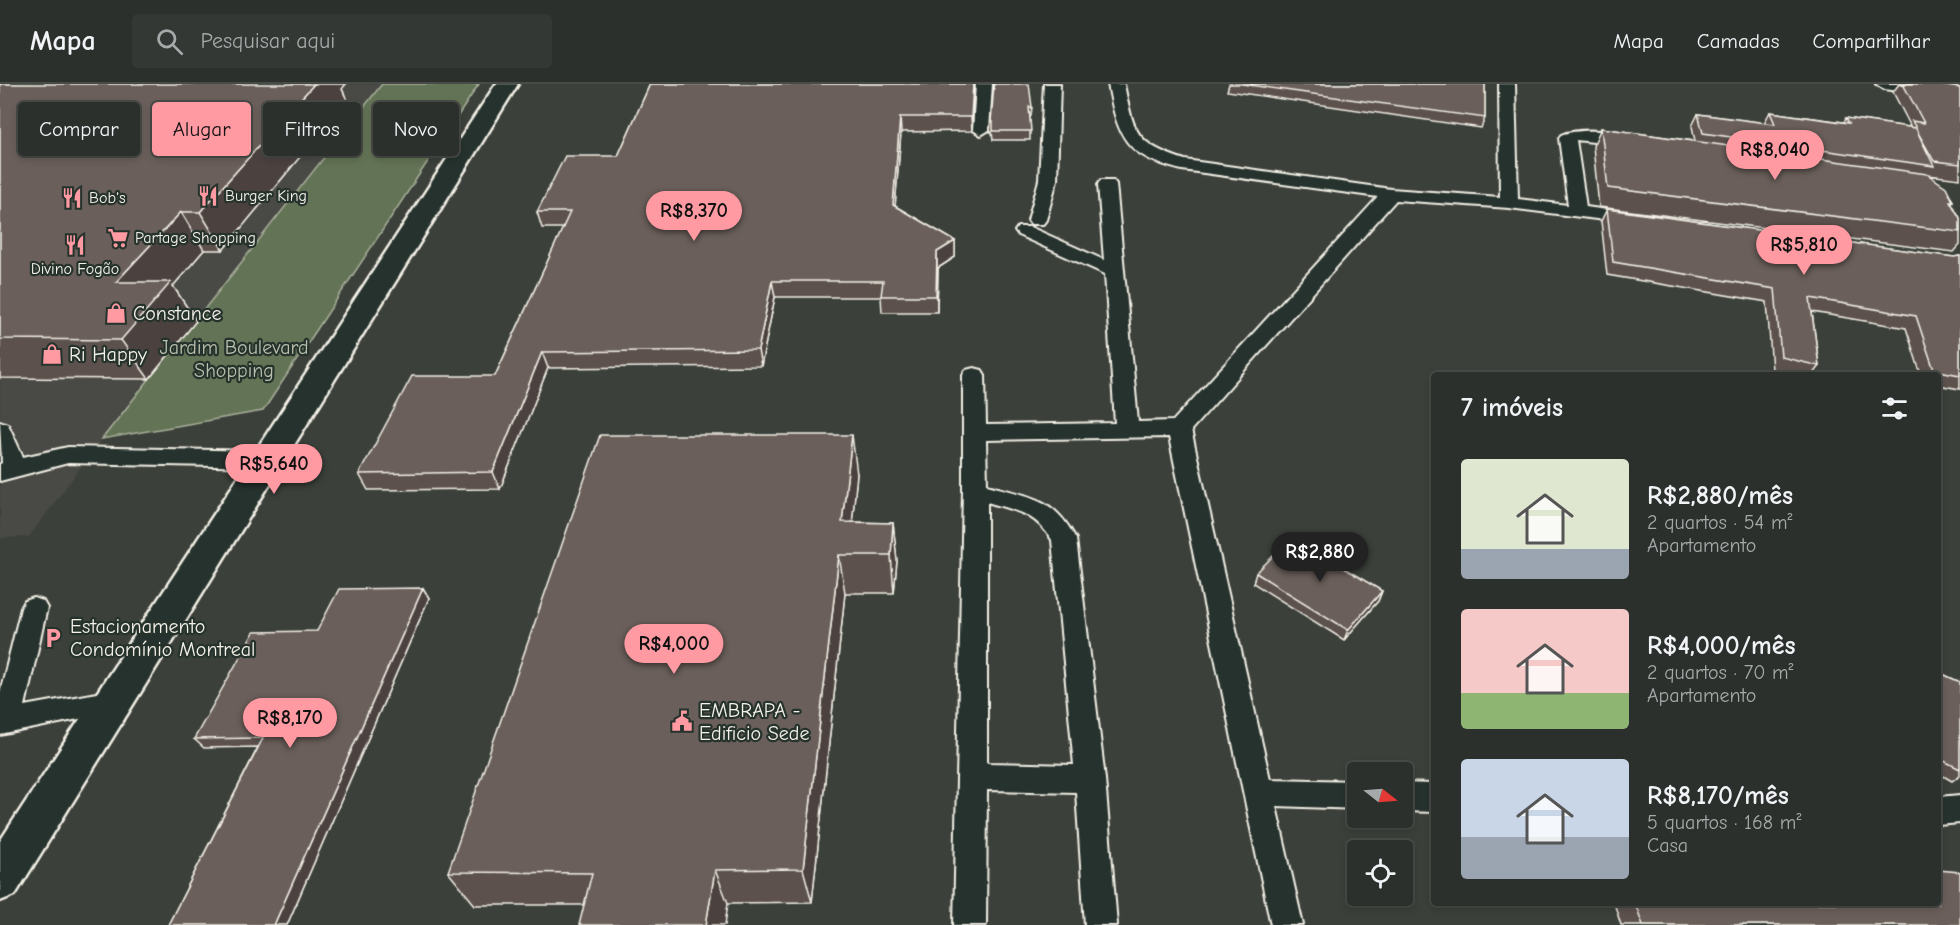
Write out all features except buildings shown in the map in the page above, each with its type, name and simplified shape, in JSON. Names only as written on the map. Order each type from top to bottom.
[{"type":"street","points":[[0,880],[507,84]]},
{"type":"lane","points":[[981,130],[984,84]]},
{"type":"lane","points":[[1052,84],[1048,180],[1030,226],[1113,271]]},
{"type":"lane","points":[[1116,84],[1123,123],[1136,146],[1155,156],[1182,165],[1391,194],[1509,203],[1649,221]]},
{"type":"lane","points":[[1507,84],[1509,203]]},
{"type":"lane","points":[[1884,84],[1960,94]]},
{"type":"lane","points":[[1578,211],[1567,138],[1570,135],[1580,134],[1650,144]]},
{"type":"lane","points":[[1107,184],[1127,429]]},
{"type":"lane","points":[[974,433],[1179,429],[1391,194]]},
{"type":"lane","points":[[970,925],[975,490],[974,375]]},
{"type":"lane","points":[[0,429],[8,470],[68,455],[267,459]]},
{"type":"lane","points":[[1179,429],[1260,792],[1287,925]]},
{"type":"lane","points":[[975,490],[1035,507],[1050,518],[1064,539],[1090,779],[1101,925]]},
{"type":"lane","points":[[34,608],[3,723],[113,702]]},
{"type":"lane","points":[[970,776],[1090,779]]},
{"type":"lane","points":[[1260,792],[1347,795]]},
{"type":"lane","points":[[1413,797],[1431,798]]},
{"type":"lane","points":[[1941,811],[1960,809]]},
{"type":"shaded area","name":"Partage Shopping","points":[[0,84],[382,84],[361,111],[361,102],[263,102],[263,156],[325,156],[102,439],[29,537],[0,538]]},
{"type":"green space","name":"Jardim Boulevard Shopping","points":[[382,84],[479,84],[459,114],[459,102],[373,102],[373,156],[431,156],[263,411],[102,439],[325,156],[361,156],[361,111]]},
{"type":"place","name":"Burger King","points":[[208,196]]},
{"type":"place","name":"Bob's","points":[[72,198]]},
{"type":"place","name":"Partage Shopping","points":[[118,238]]},
{"type":"place","name":"Divino Fogão","points":[[75,245]]},
{"type":"place","name":"Constance","points":[[116,313]]},
{"type":"place","name":"Ri Happy","points":[[52,354]]},
{"type":"place","name":"Estacionamento Condomínio Montreal","points":[[53,638]]},
{"type":"place","name":"EMBRAPA - Edificio Sede","points":[[682,721]]}]
